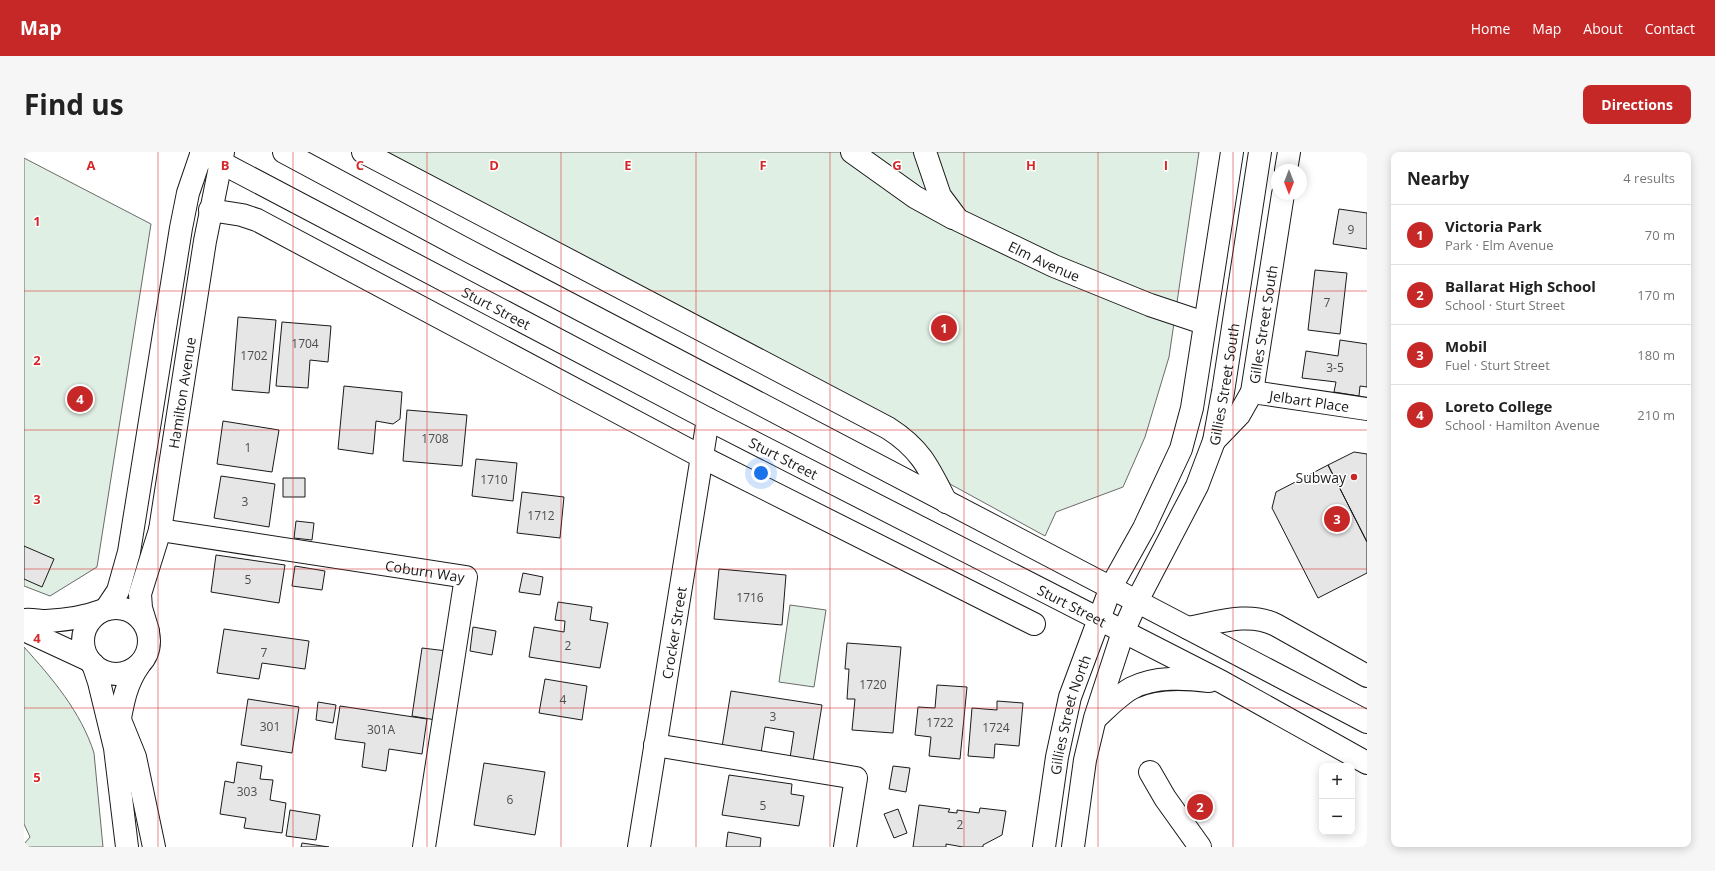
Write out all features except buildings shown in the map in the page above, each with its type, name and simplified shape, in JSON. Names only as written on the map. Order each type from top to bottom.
[{"type":"street","name":"Sturt Street","points":[[202,152],[222,157],[708,419],[1098,620],[1222,682],[1367,763]]},
{"type":"street","name":"Hamilton Avenue","points":[[104,610],[118,591],[129,552],[181,228],[188,193],[202,152]]},
{"type":"street","points":[[284,152],[946,502],[1367,722]]},
{"type":"street","points":[[363,152],[888,428],[908,442],[923,459],[946,502]]},
{"type":"street","points":[[852,152],[915,196],[958,220]]},
{"type":"street","name":"Elm Avenue","points":[[925,152],[940,196],[958,220],[1054,266],[1150,305],[1204,323]]},
{"type":"street","name":"Gillies Street South","points":[[1111,587],[1144,528],[1181,449],[1192,408],[1204,323],[1232,152]]},
{"type":"street","name":"Gillies Street South","points":[[1137,601],[1197,486],[1214,441],[1222,399],[1260,152]]},
{"type":"street","points":[[1287,164],[1289,152]]},
{"type":"street","name":"Hamilton Avenue","points":[[148,631],[142,612],[140,594],[160,530],[210,210],[222,157]]},
{"type":"street","name":"Gilles Street South","points":[[1214,441],[1239,415],[1252,392],[1282,200]]},
{"type":"street","points":[[210,210],[242,214],[257,220],[702,457],[1034,624]]},
{"type":"street","name":"Jelbart Place","points":[[1252,392],[1367,409]]},
{"type":"street","name":"Crocker Street","points":[[638,847],[708,419]]},
{"type":"street","name":"Coburn Way","points":[[160,530],[466,577],[424,847]]},
{"type":"street","name":"Gillies Street North","points":[[1044,847],[1058,757],[1070,697],[1111,587]]},
{"type":"street","name":"Gillies Street North","points":[[1073,847],[1085,760],[1095,718],[1123,632],[1137,601]]},
{"type":"street","points":[[24,620],[45,621],[74,619],[87,617],[104,610],[119,608],[132,611],[139,616],[148,631],[150,643],[127,685],[115,748]]},
{"type":"street","points":[[104,610],[90,621],[83,636],[85,653],[91,662],[99,682],[115,748],[127,847]]},
{"type":"street","points":[[1188,628],[1245,618],[1261,619],[1276,625],[1367,676]]},
{"type":"street","points":[[24,630],[91,662],[100,670],[116,674],[132,670],[138,665]]},
{"type":"street","points":[[1095,718],[1118,698],[1133,688],[1152,682],[1190,678],[1222,682]]},
{"type":"street","points":[[120,720],[135,757],[154,847]]},
{"type":"street","points":[[655,745],[856,778],[845,847]]},
{"type":"street","points":[[1150,772],[1165,798],[1200,847]]},
{"type":"green space","points":[[377,152],[1199,152],[1169,357],[1145,437],[1123,487],[1056,512],[1045,536],[950,484],[931,452],[921,440],[906,428]]},
{"type":"green space","points":[[24,158],[151,224],[97,567],[50,596],[24,586]]},
{"type":"green space","points":[[790,605],[826,610],[814,687],[779,682]]},
{"type":"green space","points":[[24,647],[65,696],[82,724],[94,753],[103,847],[24,847],[24,844],[30,837],[24,824]]},
{"type":"place","name":"Victoria Park","points":[[944,328]]},
{"type":"place","name":"Loreto College","points":[[80,399]]},
{"type":"place","name":"Subway","points":[[1354,477]]},
{"type":"place","name":"Mobil","points":[[1337,519]]},
{"type":"place","name":"Ballarat High School","points":[[1200,807]]}]
